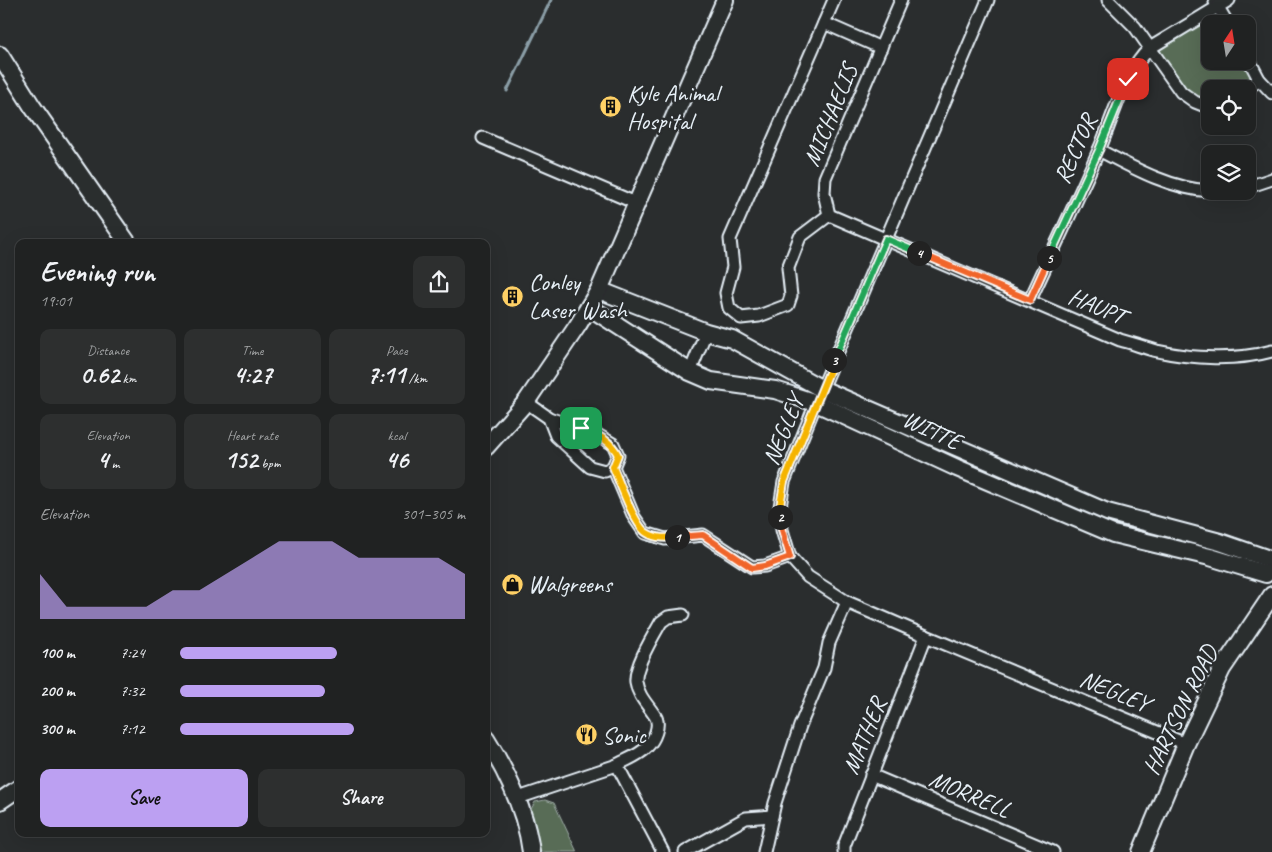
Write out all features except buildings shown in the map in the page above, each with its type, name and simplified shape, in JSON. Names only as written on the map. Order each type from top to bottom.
[{"type":"street","points":[[490,442],[526,402],[599,290],[725,0]]},
{"type":"street","name":"MICHAELIS","points":[[742,318],[729,308],[726,293],[733,267],[730,239],[834,0]]},
{"type":"street","name":"MICHAELIS","points":[[829,215],[824,193],[826,178],[901,0]]},
{"type":"street","name":"NEGLEY","points":[[988,0],[784,482],[780,506],[782,530],[790,557],[808,577],[847,602],[1186,744]]},
{"type":"street","points":[[1108,0],[1135,27],[1181,92],[1201,104]]},
{"type":"street","name":"RECTOR","points":[[1030,300],[1099,150],[1128,79],[1141,56],[1216,3],[1229,0]]},
{"type":"street","points":[[1216,3],[1223,15]]},
{"type":"street","points":[[824,22],[881,48]]},
{"type":"street","points":[[0,54],[32,106],[126,239]]},
{"type":"street","points":[[1254,70],[1259,79],[1272,92]]},
{"type":"street","points":[[483,138],[638,204]]},
{"type":"street","points":[[1099,150],[1147,175],[1201,190]]},
{"type":"street","points":[[1256,184],[1272,179]]},
{"type":"street","points":[[732,339],[742,318],[759,316],[788,305],[791,296],[788,268],[800,237],[829,215]]},
{"type":"street","name":"HAUPT","points":[[829,215],[1120,340],[1157,351],[1188,356],[1253,356],[1272,352]]},
{"type":"street","name":"WITTE","points":[[599,290],[706,332],[732,339],[819,396],[957,468],[1113,534],[1210,556],[1270,565]]},
{"type":"street","name":"WITTE","points":[[589,307],[690,372],[711,381],[819,396],[1106,512],[1220,542],[1270,565]]},
{"type":"street","points":[[690,372],[706,332]]},
{"type":"street","points":[[526,402],[549,418],[596,434],[613,444],[618,455],[613,467],[605,471],[590,468],[556,436],[549,418]]},
{"type":"street","points":[[613,467],[634,516],[645,533],[665,539],[703,535],[752,568],[765,566],[790,557]]},
{"type":"street","points":[[1045,505],[1053,489]]},
{"type":"street","points":[[1158,544],[1161,527]]},
{"type":"street","points":[[1270,565],[1266,581],[1272,593]]},
{"type":"street","name":"HARTSON ROAD","points":[[1141,852],[1186,744],[1222,669],[1272,593]]},
{"type":"street","points":[[764,852],[772,816],[800,726],[824,668],[829,643],[847,602]]},
{"type":"street","points":[[518,798],[617,765],[647,748],[658,730],[657,718],[645,704],[639,692],[636,682],[638,670],[661,622],[668,617],[683,615]]},
{"type":"street","name":"MATHER","points":[[844,852],[844,846],[926,636]]},
{"type":"street","points":[[490,745],[518,798],[531,852]]},
{"type":"street","points":[[617,765],[664,852]]},
{"type":"street","name":"MORRELL","points":[[871,775],[1053,852]]},
{"type":"street","points":[[0,801],[15,791]]},
{"type":"street","points":[[685,852],[746,818],[772,816]]},
{"type":"green space","points":[[1218,8],[1222,15],[1206,15]]},
{"type":"green space","points":[[1201,18],[1201,70],[1253,70],[1258,79],[1256,81],[1201,80],[1201,103],[1195,101],[1151,48]]},
{"type":"green space","points":[[545,800],[554,803],[577,852],[541,852],[530,811],[535,802]]},
{"type":"waterway","points":[[507,91],[551,0]]},
{"type":"place","name":"Kyle Animal Hospital","points":[[611,107]]},
{"type":"place","name":"Conley Laser Wash","points":[[513,296]]},
{"type":"place","name":"Walgreens","points":[[512,584]]},
{"type":"place","name":"Sonic","points":[[586,735]]},
{"type":"route","points":[[581,428],[613,444],[618,455],[613,467],[634,516],[645,533],[665,539],[688,535],[703,535],[752,568],[765,566],[790,557],[782,530],[780,506],[784,482],[886,239],[1030,300],[1099,150],[1128,79]]}]
